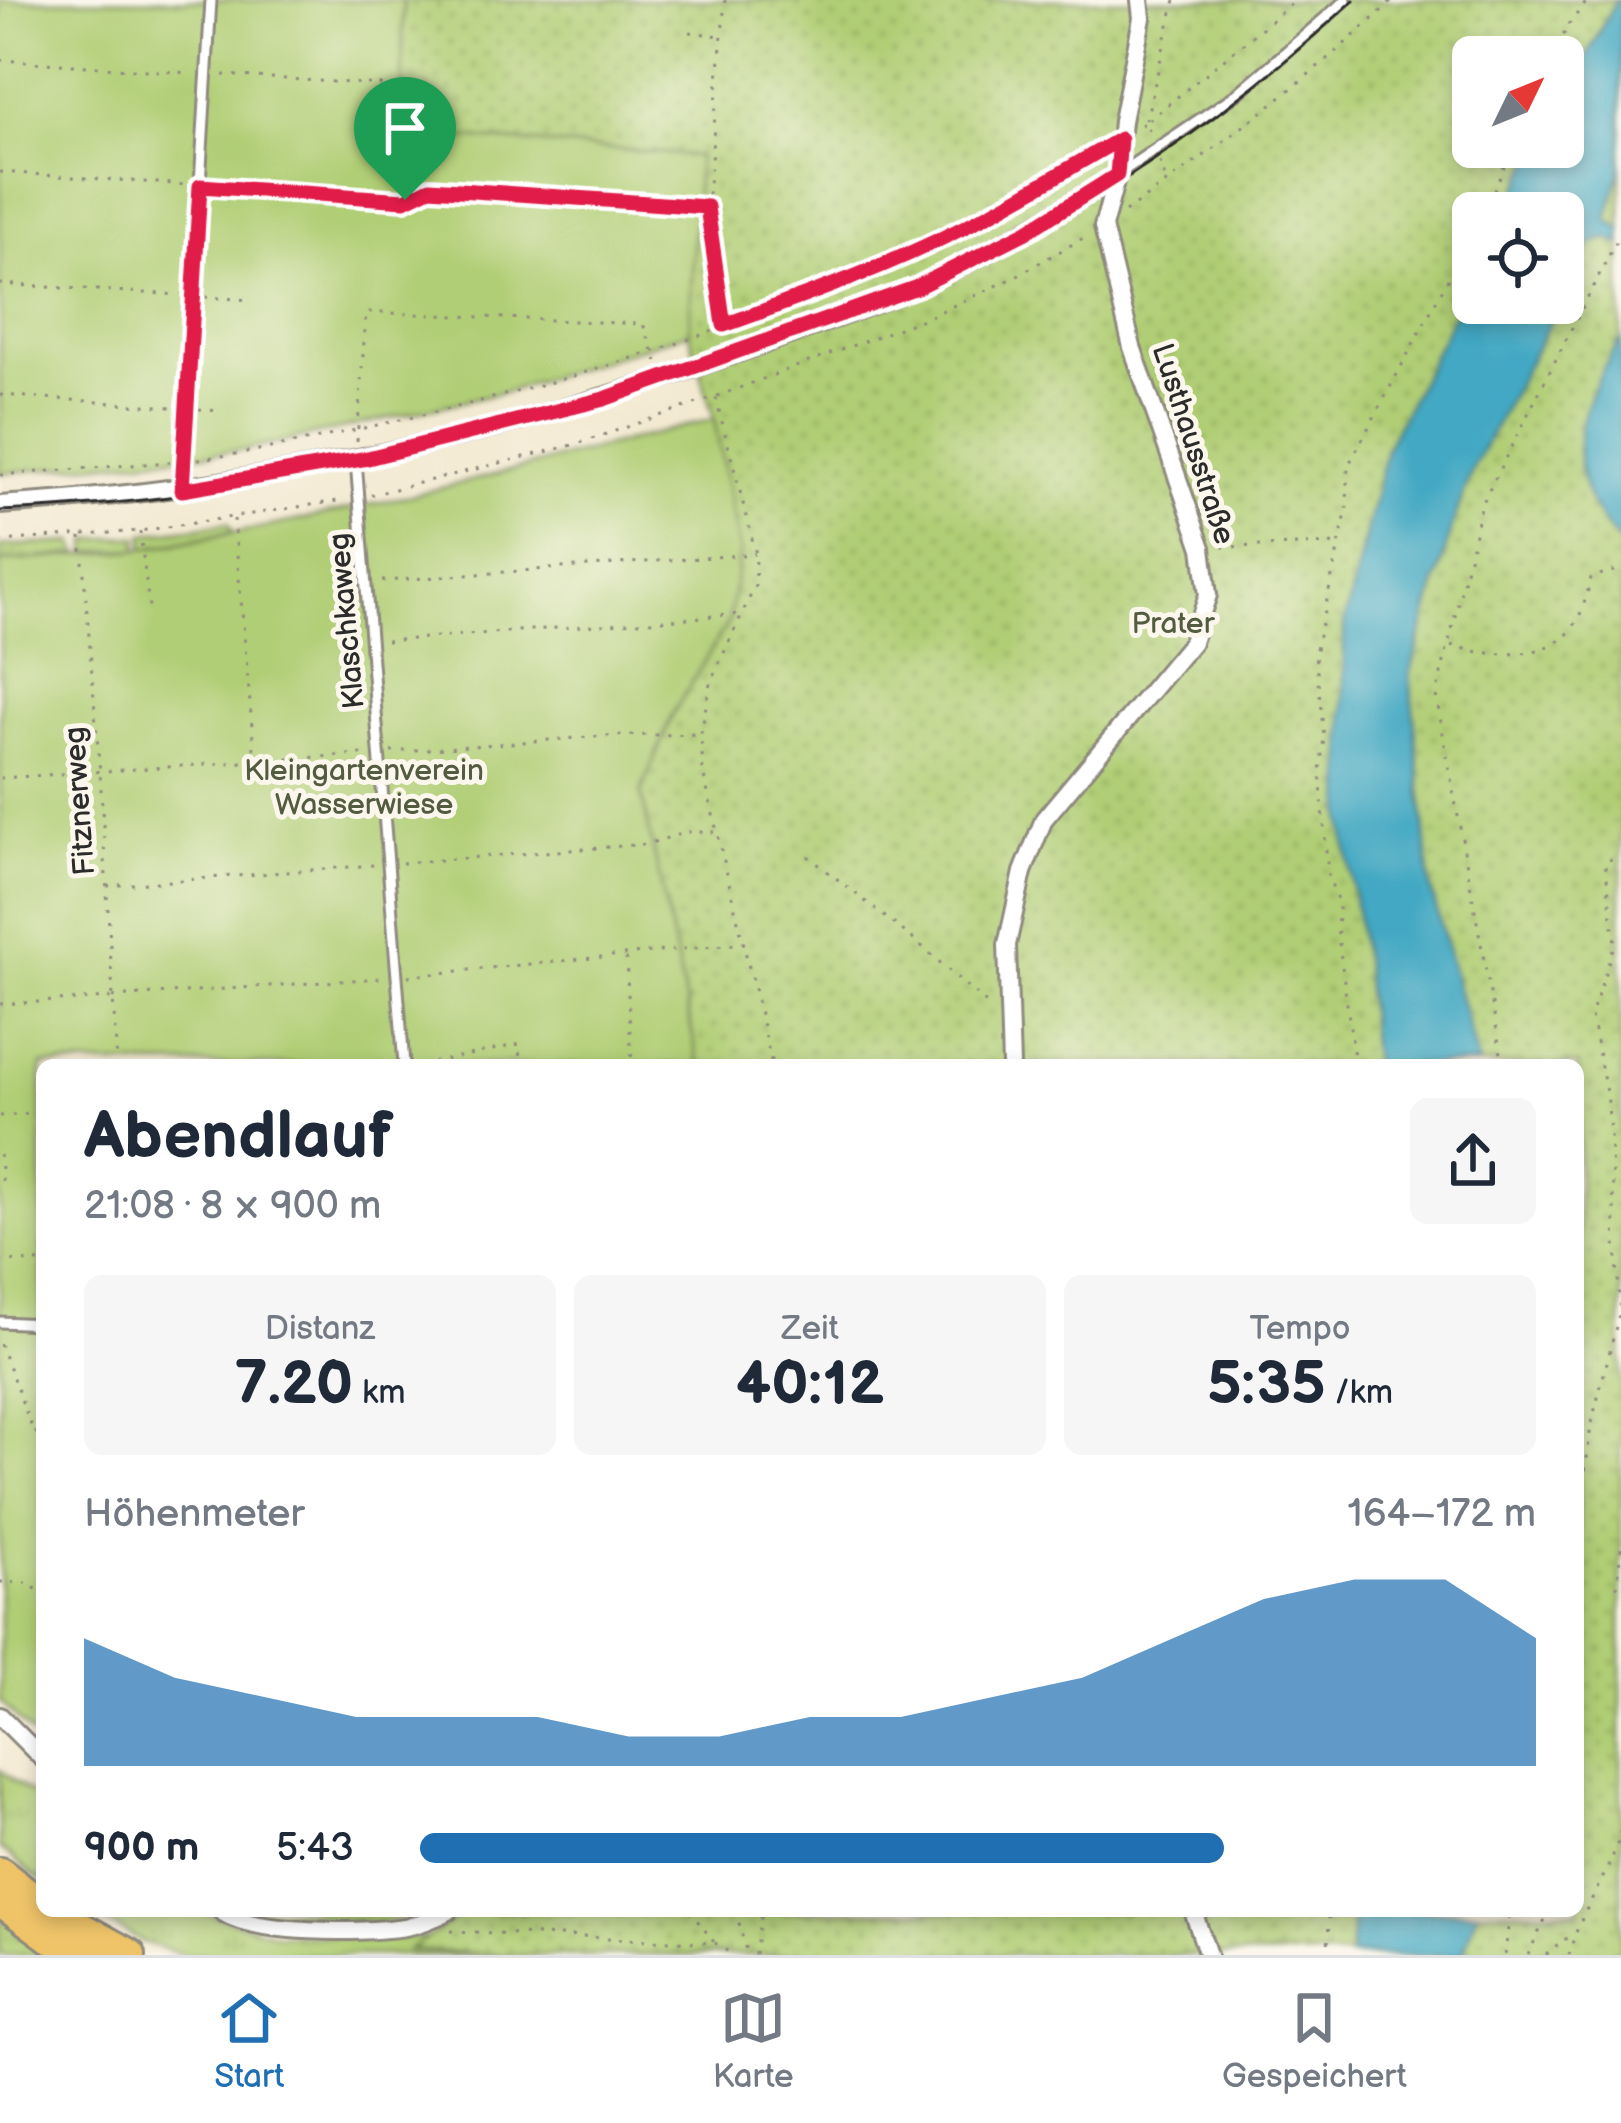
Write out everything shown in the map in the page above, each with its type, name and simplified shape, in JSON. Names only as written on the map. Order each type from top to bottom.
[{"type":"highway","points":[[0,1873],[36,1901]]},
{"type":"highway","points":[[0,1900],[84,1955]]},
{"type":"highway","points":[[61,1917],[130,1955]]},
{"type":"street","name":"Lusthausstraße","points":[[1011,1059],[1007,945],[1023,872],[1044,820],[1192,642],[1208,595],[1202,548],[1132,347],[1103,227],[1117,175],[1141,9]]},
{"type":"street","points":[[0,505],[182,490],[356,460],[512,424],[728,356],[938,277],[1026,232],[1117,175]]},
{"type":"street","points":[[0,1716],[36,1752]]},
{"type":"street","points":[[229,1917],[326,1929],[388,1929],[438,1917]]},
{"type":"street","points":[[1195,1917],[1208,1955]]},
{"type":"lane","points":[[182,490],[211,0]]},
{"type":"lane","points":[[1141,9],[1150,0]]},
{"type":"lane","points":[[1117,175],[1251,83],[1346,0]]},
{"type":"lane","name":"Klaschkaweg","points":[[356,460],[404,1059]]},
{"type":"lane","points":[[0,1322],[36,1324]]},
{"type":"path","points":[[725,0],[707,207],[728,356]]},
{"type":"path","points":[[1167,183],[1146,122],[1175,0]]},
{"type":"path","points":[[0,475],[246,454],[358,430],[556,381],[797,299],[981,219],[1120,139],[1297,0]]},
{"type":"path","points":[[1563,36],[1588,0]]},
{"type":"path","points":[[690,32],[722,37]]},
{"type":"path","points":[[0,172],[405,200],[430,188],[707,207]]},
{"type":"path","points":[[1502,1059],[1436,695],[1483,504],[1621,232]]},
{"type":"path","points":[[1353,1059],[1337,928],[1339,905],[1328,875],[1320,771],[1324,737],[1315,654],[1347,509],[1348,466],[1452,271]]},
{"type":"path","points":[[0,284],[252,301]]},
{"type":"path","points":[[356,460],[366,312],[643,324],[664,378]]},
{"type":"path","points":[[727,392],[715,397],[756,554],[754,586],[710,683],[701,734],[703,772],[771,1059]]},
{"type":"path","points":[[0,395],[218,411]]},
{"type":"path","points":[[234,518],[255,762]]},
{"type":"path","points":[[140,531],[149,608]]},
{"type":"path","name":"Fitznerweg","points":[[80,535],[117,1059]]},
{"type":"path","points":[[1202,548],[1340,544]]},
{"type":"path","points":[[368,582],[756,554]]},
{"type":"path","points":[[1448,644],[1484,656],[1521,652],[1561,640],[1575,624],[1592,578],[1621,572]]},
{"type":"path","points":[[373,642],[744,614]]},
{"type":"path","points":[[0,778],[602,736],[701,734]]},
{"type":"path","points":[[647,844],[687,832],[716,832]]},
{"type":"path","points":[[808,856],[917,942],[1008,1023]]},
{"type":"path","points":[[1584,1482],[1591,1425],[1620,1311],[1608,1102],[1591,1016],[1615,942],[1606,861],[1621,856]]},
{"type":"path","points":[[670,952],[746,943]]},
{"type":"path","points":[[626,956],[632,1059]]},
{"type":"path","points":[[0,1004],[113,998]]},
{"type":"path","points":[[450,1059],[520,1044],[521,1059]]},
{"type":"path","points":[[0,1117],[36,1114]]},
{"type":"path","points":[[0,1154],[2,1186]]},
{"type":"path","points":[[0,1261],[36,1262]]},
{"type":"path","points":[[0,1344],[36,1432]]},
{"type":"path","points":[[1621,1548],[1617,1586],[1621,1594]]},
{"type":"path","points":[[0,1582],[31,1583],[36,1589]]},
{"type":"path","points":[[1621,1769],[1621,1787]]},
{"type":"path","points":[[1584,1914],[1621,1830]]},
{"type":"path","points":[[695,1917],[715,1943],[733,1955]]},
{"type":"path","points":[[738,1917],[747,1955]]},
{"type":"path","points":[[755,1955],[761,1917]]},
{"type":"path","points":[[1328,1955],[1329,1917]]},
{"type":"path","points":[[1505,1955],[1509,1917]]},
{"type":"path","points":[[1528,1955],[1546,1917]]},
{"type":"path","points":[[1569,1955],[1582,1917]]},
{"type":"path","points":[[428,1922],[453,1932],[715,1943]]},
{"type":"path","points":[[1546,1955],[1574,1932]]},
{"type":"green space","points":[[0,0],[403,0],[402,133],[698,156],[689,332],[506,392],[246,450],[0,473]]},
{"type":"green space","name":"Prater","points":[[403,0],[1621,0],[1621,1955],[511,1955],[409,1950],[458,1917],[1584,1917],[1584,1059],[698,1059],[641,792],[672,715],[729,620],[714,419],[689,332],[698,156],[401,133]]},
{"type":"green space","name":"Kleingartenverein Wasserwiese","points":[[714,419],[740,552],[729,620],[672,715],[641,792],[698,1059],[36,1059],[36,1739],[0,1701],[0,562],[147,548],[432,490]]},
{"type":"green space","points":[[228,523],[233,532],[144,548],[144,534]]},
{"type":"green space","points":[[135,536],[138,549],[87,553],[89,540]]},
{"type":"green space","points":[[74,542],[79,554],[0,562],[0,546]]},
{"type":"green space","points":[[0,1770],[36,1797],[36,1877],[0,1848]]},
{"type":"green space","points":[[97,1917],[218,1917],[276,1934],[607,1943],[727,1955],[185,1955],[143,1942]]},
{"type":"green space","points":[[261,1917],[411,1917],[381,1923]]},
{"type":"green space","points":[[0,1919],[56,1955],[0,1955]]},
{"type":"water","points":[[1616,0],[1621,0],[1621,167],[1607,220],[1621,228],[1621,244],[1607,238],[1591,244],[1584,257],[1584,192],[1516,192],[1528,168],[1584,168],[1584,61]]},
{"type":"water","points":[[1452,318],[1452,324],[1549,324],[1472,470],[1410,675],[1430,886],[1477,1059],[1372,1059],[1343,821],[1344,625],[1387,446]]},
{"type":"water","points":[[1621,339],[1621,544],[1587,494],[1579,444],[1592,392]]},
{"type":"water","points":[[1353,1917],[1475,1917],[1462,1955],[1350,1955]]},
{"type":"tram line","points":[[0,511],[172,496],[343,469],[595,405],[838,323],[989,257],[1101,194],[1258,83],[1354,0]]},
{"type":"route","points":[[1120,139],[1117,175],[958,268],[869,306],[604,399],[512,424],[345,463],[182,490],[200,186],[405,200],[430,188],[707,207],[724,325],[797,299],[981,219],[1120,139]]}]
